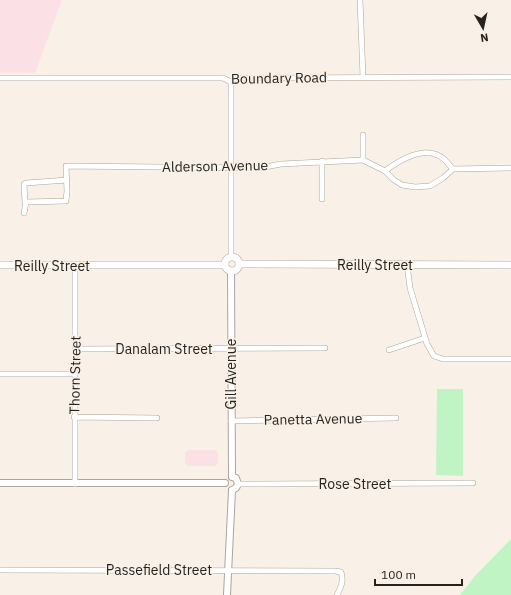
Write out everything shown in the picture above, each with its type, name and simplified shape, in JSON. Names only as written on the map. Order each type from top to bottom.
[{"type":"main road","points":[[231,256],[236,258],[239,264],[238,269],[232,271],[227,270],[224,265],[227,258],[231,256]]},
{"type":"main road","name":"Reilly Street","points":[[239,264],[511,264]]},
{"type":"main road","name":"Reilly Street","points":[[0,266],[224,265]]},
{"type":"street","points":[[360,0],[363,77]]},
{"type":"street","name":"Boundary Road","points":[[0,78],[223,78],[231,82],[238,78],[511,77]]},
{"type":"street","points":[[231,82],[231,256]]},
{"type":"street","points":[[363,135],[363,160]]},
{"type":"street","points":[[385,170],[414,154],[433,154],[444,159],[453,169],[511,168]]},
{"type":"street","name":"Alderson Avenue","points":[[67,180],[66,166],[260,168],[281,164],[363,160],[385,170],[394,180],[402,185],[414,187],[430,186],[443,178],[453,169]]},
{"type":"street","points":[[322,161],[322,199]]},
{"type":"street","points":[[24,213],[24,184],[67,180],[66,201],[25,203]]},
{"type":"street","points":[[407,265],[410,288],[425,338],[430,351],[434,356],[443,360],[511,359]]},
{"type":"street","name":"Thorn Street","points":[[75,266],[75,484]]},
{"type":"street","name":"Gill Avenue","points":[[232,271],[232,477]]},
{"type":"street","points":[[389,350],[425,338]]},
{"type":"street","name":"Danalam Street","points":[[75,350],[325,348]]},
{"type":"street","points":[[0,374],[75,374]]},
{"type":"street","points":[[74,417],[157,418]]},
{"type":"street","name":"Panetta Avenue","points":[[231,421],[396,418]]},
{"type":"street","points":[[225,483],[228,478],[236,478],[238,484],[236,488],[232,490]]},
{"type":"street","points":[[0,484],[225,483]]},
{"type":"street","points":[[225,483],[226,487],[232,490]]},
{"type":"street","name":"Rose Street","points":[[238,484],[473,483]]},
{"type":"street","points":[[227,595],[232,490]]},
{"type":"street","name":"Passefield Street","points":[[0,570],[334,571],[341,572],[343,578],[342,585],[337,595]]},
{"type":"shaded area","points":[[0,0],[62,0],[35,73],[0,73]]},
{"type":"shaded area","points":[[188,450],[215,450],[218,452],[218,464],[215,466],[188,466],[185,463],[185,452]]},
{"type":"green space","points":[[437,389],[463,389],[463,476],[436,475]]},
{"type":"green space","points":[[511,539],[511,595],[460,595],[475,576]]}]
